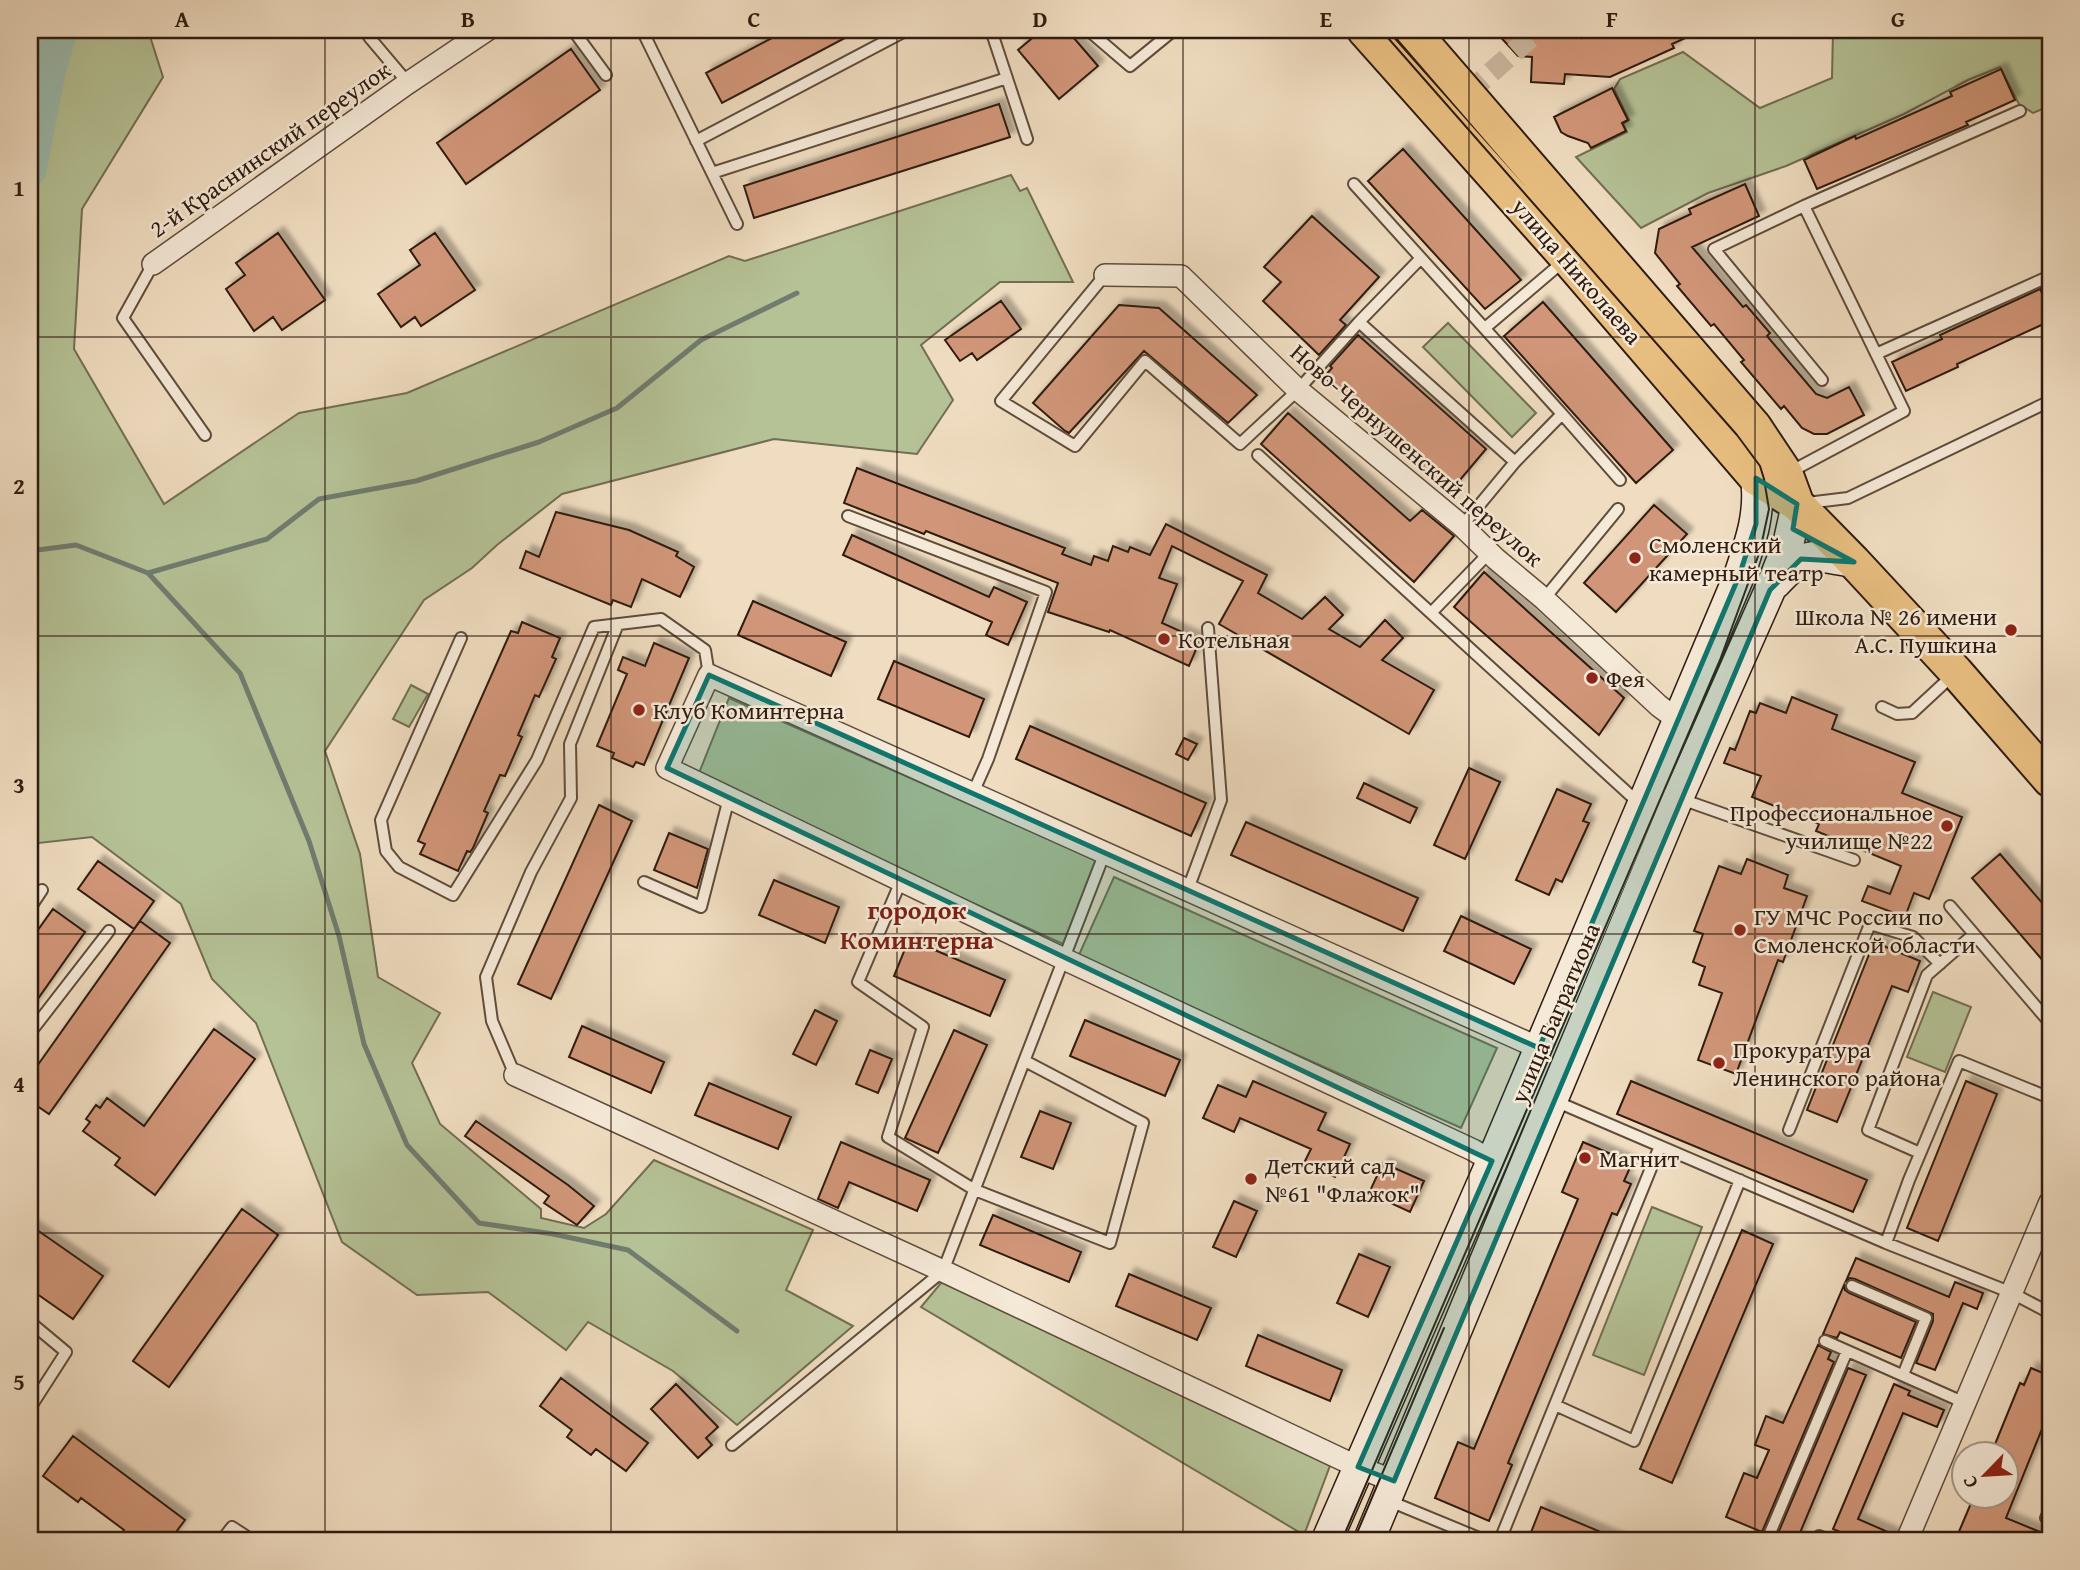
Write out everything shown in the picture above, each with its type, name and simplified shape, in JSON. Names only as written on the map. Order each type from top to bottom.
[{"type":"main road","name":"улица Николаева","points":[[1364,30],[1783,497],[1854,562],[1956,672],[2050,780]]},
{"type":"main road","name":"улица Николаева","points":[[1412,30],[1754,426],[1783,497]]},
{"type":"main road","name":"улица Багратиона","points":[[1327,1540],[1492,1161],[1739,576],[1756,524],[1759,497],[1783,497],[1770,590],[1678,798],[1369,1540]]},
{"type":"main road","points":[[1756,524],[1783,497]]},
{"type":"main road","points":[[1770,590],[1791,566],[1801,559],[1824,557],[1854,562]]},
{"type":"street","name":"2-й Краснинский переулок","points":[[153,264],[487,30]]},
{"type":"street","points":[[1419,92],[1452,96],[1468,93]]},
{"type":"street","name":"Ново-Чернушенский переулок","points":[[1105,275],[1181,276],[1298,390],[1462,526],[1489,553],[1544,598],[1659,706],[1678,720]]},
{"type":"street","points":[[1492,1161],[667,768],[709,675],[1539,1048]]},
{"type":"street","points":[[515,1075],[943,1271],[1358,1466],[1390,1490]]},
{"type":"street","points":[[1907,1540],[2050,1202]]},
{"type":"lane","points":[[365,30],[408,83]]},
{"type":"lane","points":[[573,30],[606,75]]},
{"type":"lane","points":[[642,30],[737,223]]},
{"type":"lane","points":[[696,141],[907,30]]},
{"type":"lane","points":[[991,30],[1027,139]]},
{"type":"lane","points":[[1088,30],[1130,66],[1174,30]]},
{"type":"lane","points":[[712,173],[1007,78]]},
{"type":"lane","points":[[1822,380],[1714,249],[1804,206],[2021,111]]},
{"type":"lane","points":[[1354,184],[1620,480]]},
{"type":"lane","points":[[1783,497],[1815,460],[1904,411],[1804,206]]},
{"type":"lane","points":[[1105,275],[1001,401],[1075,446],[1145,361],[1241,444],[1298,390],[1421,258]]},
{"type":"lane","points":[[1485,328],[1567,258]]},
{"type":"lane","points":[[153,264],[123,318],[205,435]]},
{"type":"lane","points":[[1876,354],[2050,276]]},
{"type":"lane","points":[[1359,322],[1516,462]]},
{"type":"lane","points":[[1783,497],[1848,498],[2050,401]]},
{"type":"lane","points":[[1462,526],[1516,462],[1562,414]]},
{"type":"lane","points":[[1258,455],[1643,807]]},
{"type":"lane","points":[[1544,598],[1618,509]]},
{"type":"lane","points":[[848,516],[1046,592],[988,759],[973,793]]},
{"type":"lane","points":[[1431,613],[1489,553]]},
{"type":"lane","points":[[461,638],[381,820],[386,851],[398,867],[453,895],[537,760],[594,627],[661,619],[705,650],[709,675]]},
{"type":"lane","points":[[515,1075],[492,1021],[486,977],[531,872],[571,798],[570,744],[618,624]]},
{"type":"lane","points":[[1188,889],[1221,800],[1208,628]]},
{"type":"lane","points":[[1882,707],[1897,714],[1912,713],[1956,672]]},
{"type":"lane","points":[[644,882],[701,907],[729,798]]},
{"type":"lane","points":[[1678,798],[1854,860]]},
{"type":"lane","points":[[732,1445],[943,1271],[1105,852]]},
{"type":"lane","points":[[901,881],[858,982],[923,1027],[888,1137],[975,1190],[1110,1243],[1143,1123],[1025,1061]]},
{"type":"lane","points":[[30,908],[43,890]]},
{"type":"lane","points":[[1950,906],[2050,1023]]},
{"type":"lane","points":[[1789,1130],[1870,924],[1913,937],[1940,964]]},
{"type":"lane","points":[[30,1033],[109,931]]},
{"type":"lane","points":[[1920,1153],[1868,1130],[1927,975],[1974,934]]},
{"type":"lane","points":[[1886,1243],[1959,1061],[2050,1098]]},
{"type":"lane","points":[[1553,1100],[1886,1243],[2012,1293],[2050,1313]]},
{"type":"lane","points":[[1500,1540],[1660,1146]]},
{"type":"lane","points":[[1555,1405],[1634,1441],[1740,1180]]},
{"type":"lane","points":[[1852,1286],[1926,1318],[1903,1376]]},
{"type":"lane","points":[[30,1322],[66,1352],[30,1408]]},
{"type":"lane","points":[[1825,1341],[1965,1403]]},
{"type":"lane","points":[[1767,1540],[1847,1351]]},
{"type":"lane","points":[[1390,1490],[1484,1540]]},
{"type":"lane","points":[[222,1540],[232,1527],[252,1540]]},
{"type":"lane","points":[[1817,1540],[1819,1536],[1828,1540]]},
{"type":"highlighted area","points":[[1756,478],[1797,504],[1793,529],[1854,562],[1801,559],[1770,590],[1394,1481],[1358,1467],[1492,1161],[667,768],[709,675],[1539,1048],[1739,576],[1756,524]]},
{"type":"green space","points":[[30,30],[148,30],[163,77],[82,209],[74,349],[164,504],[299,413],[407,393],[729,256],[745,261],[1011,175],[1020,191],[1027,188],[1073,282],[1000,282],[921,345],[953,400],[917,454],[774,439],[562,494],[472,568],[424,600],[325,751],[360,854],[378,977],[440,1013],[412,1063],[440,1124],[541,1209],[541,1218],[584,1228],[606,1214],[654,1160],[813,1230],[786,1290],[853,1326],[737,1425],[673,1371],[588,1322],[566,1350],[488,1292],[417,1295],[342,1242],[256,1023],[212,979],[181,904],[92,837],[30,844]]},
{"type":"green space","points":[[1833,30],[2050,30],[2050,106],[2033,113],[2019,104],[2000,67],[1968,80],[1904,114],[1786,166],[1708,193],[1641,228],[1576,157],[1627,132],[1623,124],[1629,120],[1614,89],[1620,79],[1683,52],[1760,108],[1832,78]]},
{"type":"green space","points":[[1448,323],[1536,413],[1512,437],[1423,347]]},
{"type":"green space","points":[[411,685],[428,694],[409,727],[393,719]]},
{"type":"green space","points":[[729,698],[1098,861],[1063,944],[697,778]]},
{"type":"green space","points":[[1114,877],[1497,1048],[1461,1128],[1078,957]]},
{"type":"green space","points":[[1933,992],[1971,1007],[1945,1072],[1907,1057]]},
{"type":"green space","points":[[1652,1207],[1702,1227],[1644,1375],[1593,1355]]},
{"type":"green space","points":[[946,1277],[1331,1463],[1304,1535],[921,1307]]},
{"type":"building","points":[[787,30],[860,30],[722,103],[706,73]]},
{"type":"building","points":[[1042,30],[1067,30],[1098,66],[1059,99],[1018,50]]},
{"type":"building","points":[[1494,30],[1581,30],[1582,38],[1599,30],[1703,30],[1672,44],[1674,48],[1610,77],[1565,74],[1564,84],[1531,82],[1532,57],[1518,56]]},
{"type":"building","points":[[571,49],[600,90],[466,184],[437,143]]},
{"type":"building","points":[[2001,69],[2015,100],[1966,122],[1968,125],[1817,189],[1804,160],[1952,96],[1950,92]]},
{"type":"building","points":[[1612,88],[1628,120],[1622,123],[1626,131],[1591,148],[1588,143],[1561,132],[1554,117]]},
{"type":"building","points":[[999,104],[1010,137],[754,218],[744,186]]},
{"type":"building","points":[[1403,149],[1521,280],[1485,309],[1368,181]]},
{"type":"building","points":[[1745,184],[1759,216],[1692,247],[1743,307],[1746,305],[1770,333],[1767,336],[1816,394],[1827,398],[1849,387],[1864,415],[1827,434],[1814,434],[1802,428],[1784,406],[1781,409],[1741,362],[1744,360],[1714,324],[1711,326],[1677,286],[1680,284],[1655,253],[1659,229],[1691,214],[1689,209]]},
{"type":"building","points":[[1312,216],[1379,277],[1340,320],[1346,325],[1319,355],[1263,301],[1281,282],[1264,267]]},
{"type":"building","points":[[278,233],[325,300],[282,330],[273,317],[254,331],[226,289],[245,275],[236,263]]},
{"type":"building","points":[[435,233],[475,290],[421,326],[415,317],[401,327],[378,294],[420,265],[410,250]]},
{"type":"building","points":[[2040,289],[2042,293],[2050,289],[2050,321],[1906,391],[1892,362],[1942,339],[1940,335]]},
{"type":"building","points":[[1001,301],[1021,329],[977,360],[972,353],[960,361],[945,340]]},
{"type":"building","points":[[1543,302],[1673,450],[1636,483],[1504,336]]},
{"type":"building","points":[[1119,305],[1159,308],[1257,395],[1228,423],[1144,351],[1069,433],[1065,431],[1033,403]]},
{"type":"building","points":[[1358,335],[1486,449],[1449,493],[1324,377],[1332,368],[1330,366]]},
{"type":"building","points":[[1288,413],[1410,521],[1422,510],[1454,536],[1414,582],[1261,444]]},
{"type":"building","points":[[857,468],[1065,548],[1062,554],[1091,565],[1094,556],[1108,561],[1113,546],[1128,552],[1130,547],[1150,555],[1166,524],[1267,575],[1258,593],[1302,619],[1325,597],[1343,615],[1329,629],[1360,647],[1385,620],[1403,638],[1382,660],[1434,690],[1409,734],[1219,624],[1243,581],[1172,546],[1159,578],[1177,584],[1162,623],[1200,640],[1189,666],[1110,630],[1109,632],[1048,612],[1058,583],[926,531],[924,534],[844,503]]},
{"type":"building","name":"Смоленский камерный театр","points":[[1654,505],[1687,534],[1616,612],[1584,583]]},
{"type":"building","points":[[556,512],[629,530],[678,552],[676,556],[694,567],[680,597],[642,579],[631,607],[613,600],[611,605],[520,568],[526,551],[539,557]]},
{"type":"building","points":[[852,535],[989,597],[994,587],[1027,602],[1008,645],[986,635],[992,622],[843,555]]},
{"type":"building","points":[[1484,572],[1624,698],[1599,735],[1454,607]]},
{"type":"building","points":[[753,601],[846,642],[831,676],[738,635]]},
{"type":"building","points":[[522,622],[560,638],[552,657],[556,659],[539,697],[535,695],[518,735],[522,737],[505,776],[500,775],[484,811],[488,813],[473,848],[470,852],[467,851],[458,871],[420,854],[425,844],[418,841],[511,631],[518,633]]},
{"type":"building","name":"Клуб Коминтерна","points":[[654,643],[689,658],[644,765],[636,762],[633,767],[612,758],[614,753],[597,746],[627,674],[618,670],[623,657],[645,666]]},
{"type":"building","points":[[894,661],[984,699],[969,737],[878,699]]},
{"type":"building","points":[[1792,697],[1837,715],[1832,729],[1915,762],[1902,793],[1962,817],[1929,899],[1914,893],[1905,917],[1862,901],[1868,886],[1890,894],[1901,866],[1816,831],[1819,824],[1752,797],[1761,776],[1724,763],[1730,748],[1735,750],[1750,711],[1756,713],[1760,703],[1786,713]]},
{"type":"building","points":[[1030,726],[1206,803],[1191,836],[1016,759]]},
{"type":"building","points":[[1184,738],[1197,744],[1188,760],[1176,754]]},
{"type":"building","points":[[1469,768],[1500,782],[1465,859],[1434,845]]},
{"type":"building","points":[[1364,783],[1417,808],[1410,823],[1357,798]]},
{"type":"building","points":[[1557,789],[1591,804],[1583,821],[1589,823],[1562,882],[1556,879],[1549,895],[1516,880]]},
{"type":"building","points":[[599,805],[632,821],[551,999],[518,984]]},
{"type":"building","points":[[1246,822],[1418,898],[1403,931],[1231,855]]},
{"type":"building","points":[[669,833],[708,849],[697,888],[654,870]]},
{"type":"building","points":[[2000,854],[2050,912],[2050,969],[1972,878]]},
{"type":"building","points":[[1747,859],[1788,875],[1784,888],[1807,896],[1783,962],[1778,960],[1736,1074],[1698,1060],[1722,993],[1699,985],[1705,967],[1693,962],[1703,934],[1694,931],[1719,866],[1741,874]]},
{"type":"building","points":[[98,861],[154,901],[134,929],[78,889]]},
{"type":"building","points":[[774,880],[839,907],[825,943],[759,915]]},
{"type":"building","points":[[53,909],[85,932],[30,1010],[30,941]]},
{"type":"building","points":[[1461,916],[1531,949],[1514,984],[1444,951]]},
{"type":"building","points":[[140,921],[170,943],[49,1114],[30,1101],[30,1076]]},
{"type":"building","points":[[909,939],[1005,980],[990,1016],[894,976]]},
{"type":"building","points":[[1874,942],[1920,961],[1908,992],[1892,986],[1837,1122],[1807,1110]]},
{"type":"building","points":[[815,1010],[837,1021],[816,1065],[793,1054]]},
{"type":"building","points":[[1085,1020],[1180,1060],[1165,1096],[1070,1056]]},
{"type":"building","points":[[582,1026],[664,1062],[651,1093],[569,1057]]},
{"type":"building","points":[[214,1029],[255,1059],[155,1195],[115,1165],[120,1158],[83,1131],[90,1122],[86,1119],[96,1105],[100,1108],[107,1098],[144,1126]]},
{"type":"building","points":[[954,1030],[987,1045],[938,1153],[905,1138]]},
{"type":"building","points":[[870,1050],[892,1059],[878,1093],[856,1084]]},
{"type":"building","points":[[1253,1081],[1326,1113],[1318,1130],[1350,1144],[1335,1177],[1304,1163],[1311,1149],[1240,1118],[1234,1132],[1203,1118],[1218,1085],[1246,1097]]},
{"type":"building","points":[[1631,1081],[1867,1180],[1853,1212],[1617,1114]]},
{"type":"building","points":[[1966,1081],[1997,1094],[1938,1241],[1907,1228]]},
{"type":"building","points":[[709,1083],[791,1117],[778,1149],[695,1115]]},
{"type":"building","points":[[1040,1111],[1071,1123],[1053,1169],[1021,1157]]},
{"type":"building","points":[[476,1121],[594,1206],[577,1225],[544,1203],[549,1196],[465,1136]]},
{"type":"building","points":[[841,1142],[930,1180],[917,1211],[849,1182],[838,1208],[818,1199]]},
{"type":"building","points":[[1583,1142],[1632,1163],[1624,1181],[1631,1184],[1617,1215],[1612,1213],[1508,1463],[1512,1465],[1489,1521],[1435,1498],[1458,1442],[1474,1449],[1578,1199],[1562,1192]]},
{"type":"building","points":[[1383,1163],[1424,1181],[1410,1212],[1369,1193]]},
{"type":"building","points":[[1234,1201],[1257,1211],[1236,1257],[1213,1247]]},
{"type":"building","points":[[242,1209],[278,1235],[169,1387],[133,1361]]},
{"type":"building","points":[[993,1215],[1081,1252],[1069,1282],[980,1245]]},
{"type":"building","points":[[30,1225],[103,1276],[73,1319],[30,1289]]},
{"type":"building","points":[[1742,1230],[1773,1244],[1672,1483],[1640,1469]]},
{"type":"building","points":[[1359,1254],[1390,1267],[1368,1317],[1337,1303]]},
{"type":"building","points":[[1856,1258],[1949,1297],[1955,1282],[1983,1293],[1977,1309],[1963,1303],[1935,1370],[1916,1363],[1933,1321],[1933,1314],[1855,1279],[1846,1281]]},
{"type":"building","points":[[1129,1274],[1211,1308],[1197,1340],[1116,1306]]},
{"type":"building","points":[[1844,1285],[1849,1293],[1916,1322],[1901,1358],[1840,1332],[1837,1338],[1823,1334]]},
{"type":"building","points":[[1258,1335],[1342,1370],[1330,1401],[1246,1366]]},
{"type":"building","points":[[1818,1345],[1831,1352],[1828,1359],[1834,1362],[1762,1532],[1726,1517],[1744,1473],[1757,1478],[1769,1450],[1755,1445],[1766,1416],[1783,1423]]},
{"type":"building","points":[[1848,1368],[1866,1375],[1797,1540],[1776,1538]]},
{"type":"building","points":[[2031,1368],[2050,1376],[2050,1409],[2021,1481],[2021,1440],[1997,1440],[2020,1383],[2024,1385]]},
{"type":"building","points":[[561,1378],[648,1443],[626,1471],[596,1449],[591,1455],[567,1437],[572,1430],[540,1406]]},
{"type":"building","points":[[676,1384],[718,1427],[706,1438],[712,1445],[698,1458],[651,1409]]},
{"type":"building","points":[[1894,1384],[1910,1391],[1908,1395],[1944,1410],[1937,1427],[1903,1413],[1858,1519],[1895,1535],[1894,1540],[1859,1540],[1833,1529]]},
{"type":"building","points":[[73,1436],[185,1520],[170,1540],[129,1540],[121,1534],[124,1530],[81,1498],[78,1502],[43,1476]]},
{"type":"building","points":[[1541,1507],[1620,1540],[1528,1540]]},
{"type":"building","points":[[1968,1510],[2009,1510],[2006,1518],[2050,1536],[2050,1540],[1975,1540],[1958,1534]]},
{"type":"waterway","points":[[30,170],[49,72],[61,30]]},
{"type":"waterway","points":[[148,573],[267,539],[319,499],[416,481],[539,442],[617,408],[701,340],[797,293]]},
{"type":"waterway","points":[[30,551],[76,545],[148,573],[240,673],[309,841],[339,936],[364,1044],[407,1145],[479,1223],[553,1234],[628,1250],[737,1331]]},
{"type":"tunnel","points":[[1468,93],[1539,30]]},
{"type":"tram line","points":[[1342,1540],[1720,660],[1760,551],[1769,509],[1760,466],[1737,435],[1381,30]]},
{"type":"tram line","points":[[1354,1540],[1444,1328]]},
{"type":"place","name":"Смоленский камерный театр","points":[[1635,558]]},
{"type":"place","name":"Школа № 26 имени А.С. Пушкина","points":[[2011,630]]},
{"type":"place","name":"Котельная","points":[[1164,639]]},
{"type":"place","name":"Фея","points":[[1592,678]]},
{"type":"place","name":"Клуб Коминтерна","points":[[639,710]]},
{"type":"place","name":"Профессиональное училище №22","points":[[1947,826]]},
{"type":"place","name":"ГУ МЧС России по Смоленской области","points":[[1740,930]]},
{"type":"place","name":"Прокуратура Ленинского района","points":[[1719,1063]]},
{"type":"place","name":"Магнит","points":[[1585,1158]]},
{"type":"place","name":"Детский сад №61 \"Флажок\"","points":[[1251,1179]]},
{"type":"district","name":"городок Коминтерна","points":[[917,924]]}]
